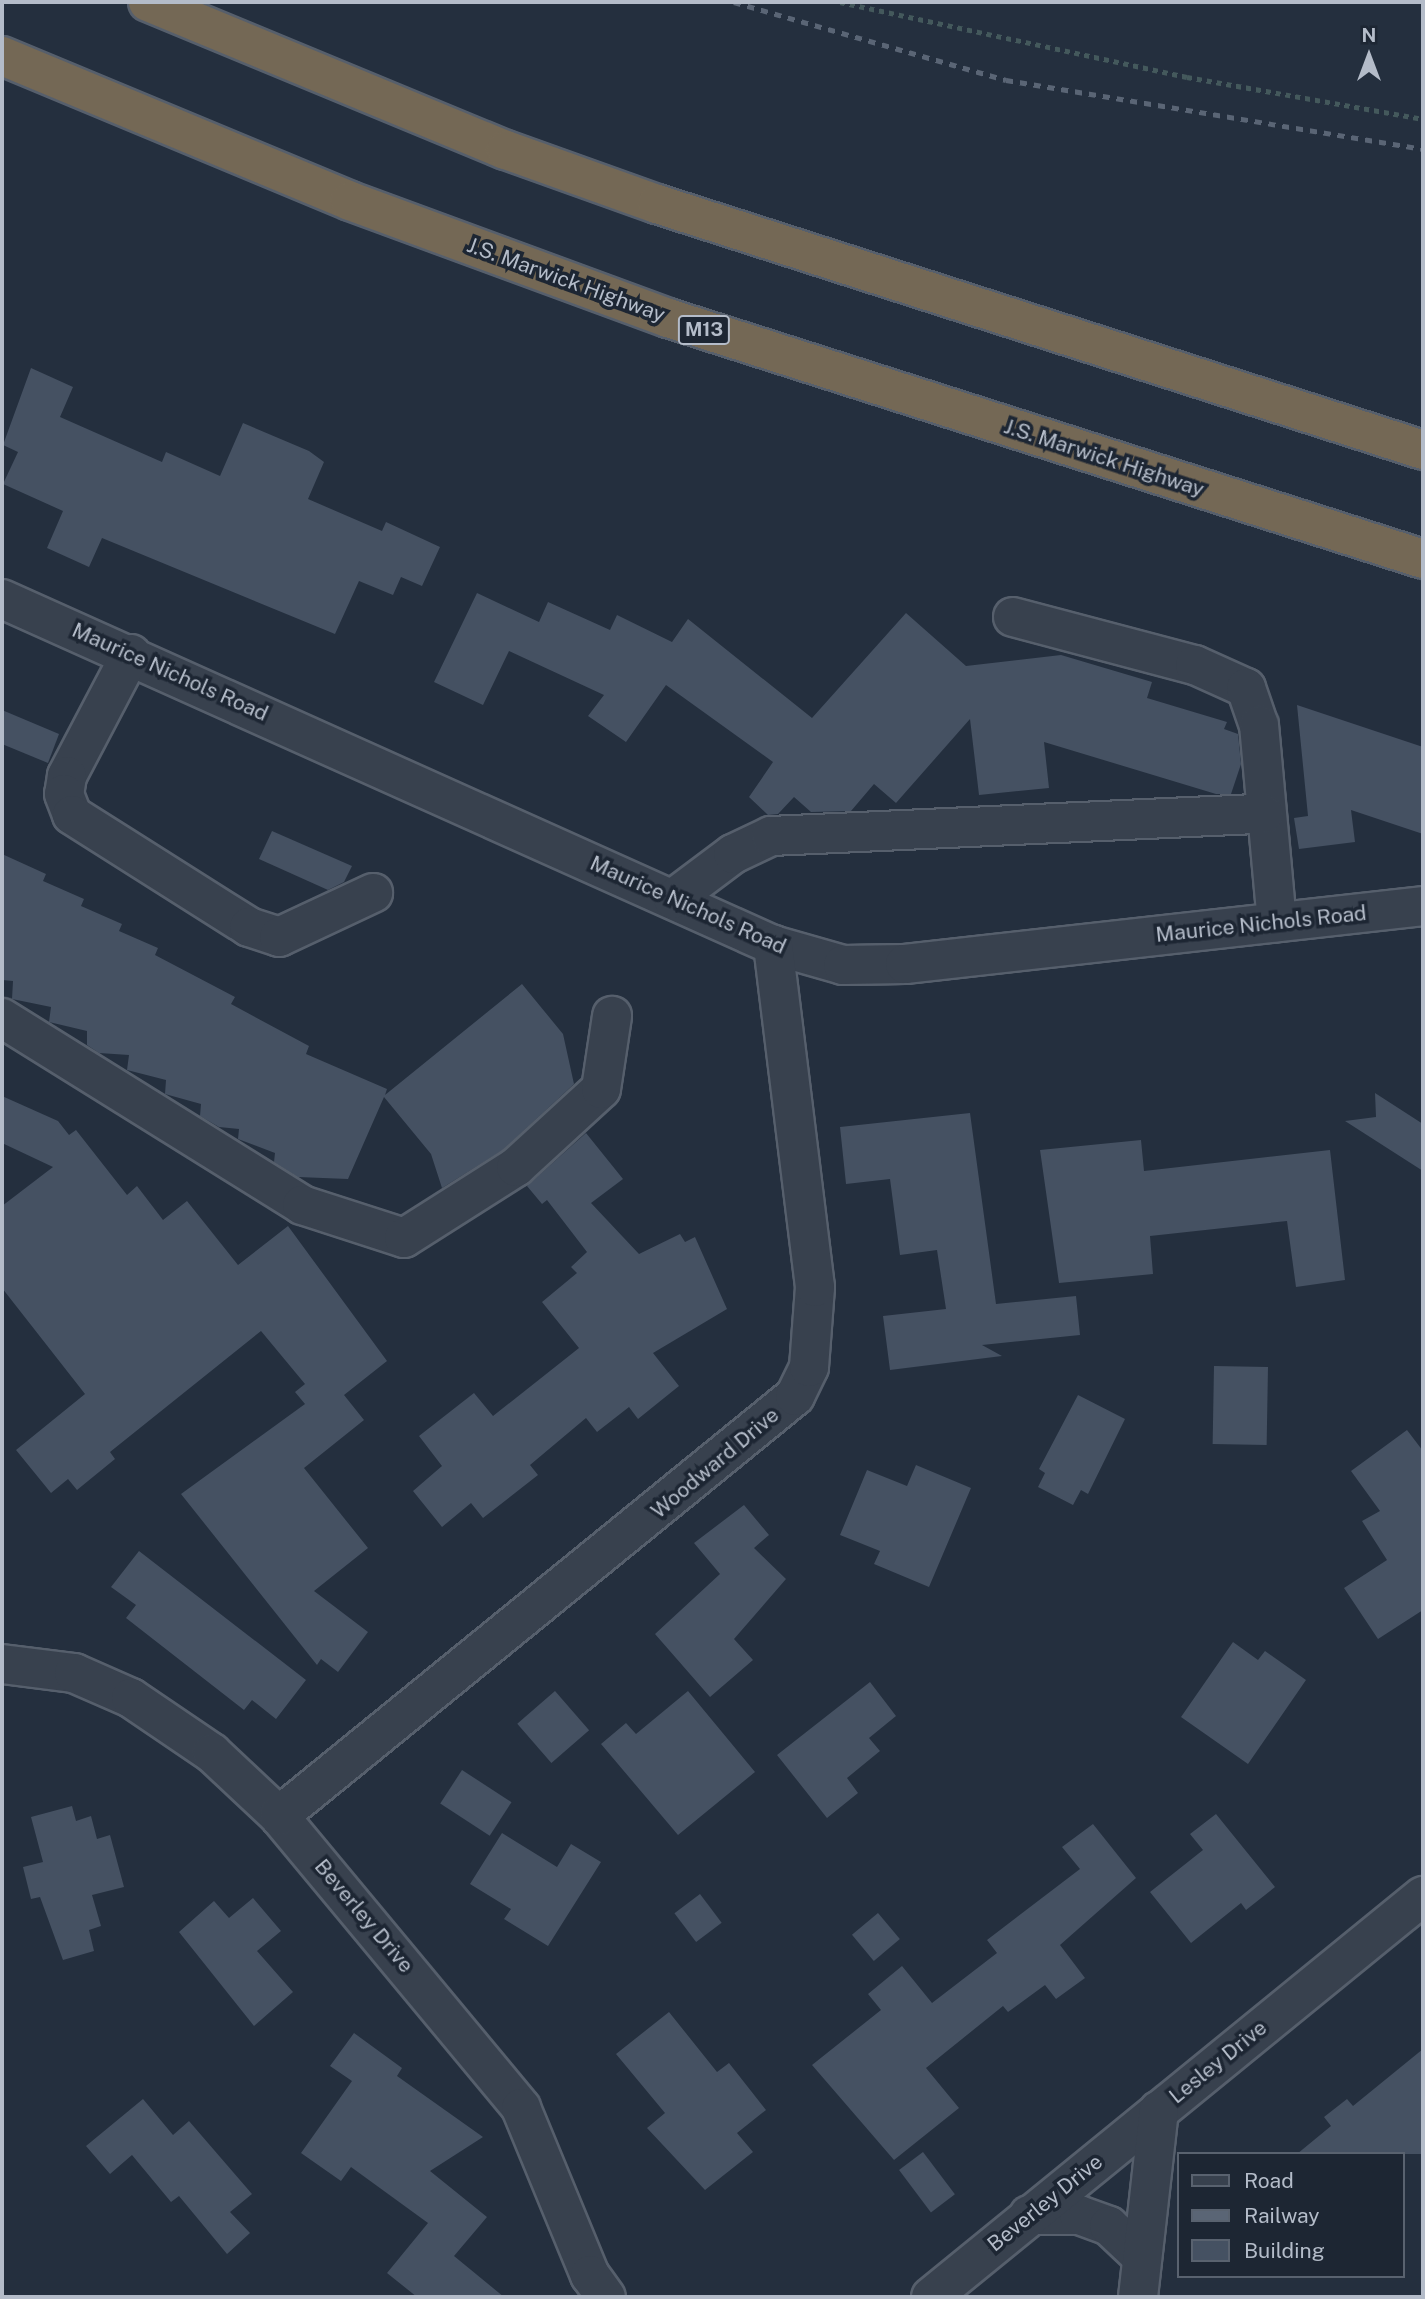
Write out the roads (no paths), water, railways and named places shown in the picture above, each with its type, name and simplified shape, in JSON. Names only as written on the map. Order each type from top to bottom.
[{"type":"highway","points":[[148,2],[506,150],[657,204],[1423,450]]},
{"type":"highway","name":"J.S. Marwick Highway","points":[[2,56],[350,201],[668,318],[1423,559]]},
{"type":"street","name":"Maurice Nichols Road","points":[[2,599],[131,654],[773,945],[843,965],[905,964],[1423,906]]},
{"type":"street","points":[[1013,617],[1195,665],[1246,688],[1259,725],[1264,814],[1277,922]]},
{"type":"street","points":[[131,654],[66,776],[64,794],[72,814],[249,927],[279,937],[373,893]]},
{"type":"street","points":[[673,899],[733,854],[771,836],[1264,814]]},
{"type":"street","name":"Woodward Drive","points":[[279,1816],[795,1396],[809,1367],[815,1287],[773,945]]},
{"type":"street","points":[[2,1018],[302,1205],[404,1238],[516,1167],[601,1089],[612,1016]]},
{"type":"street","name":"Beverley Drive","points":[[2,1664],[74,1673],[131,1698],[212,1753],[279,1816],[521,2108],[590,2275],[606,2297]]},
{"type":"street","name":"Lesley Drive","points":[[1138,2297],[1159,2110],[1423,1896]]},
{"type":"street","name":"Beverley Drive","points":[[931,2297],[1159,2110]]},
{"type":"street","points":[[1029,2216],[1079,2215],[1109,2226],[1142,2257]]},
{"type":"railway","points":[[734,2],[1006,80],[1423,149]]}]
